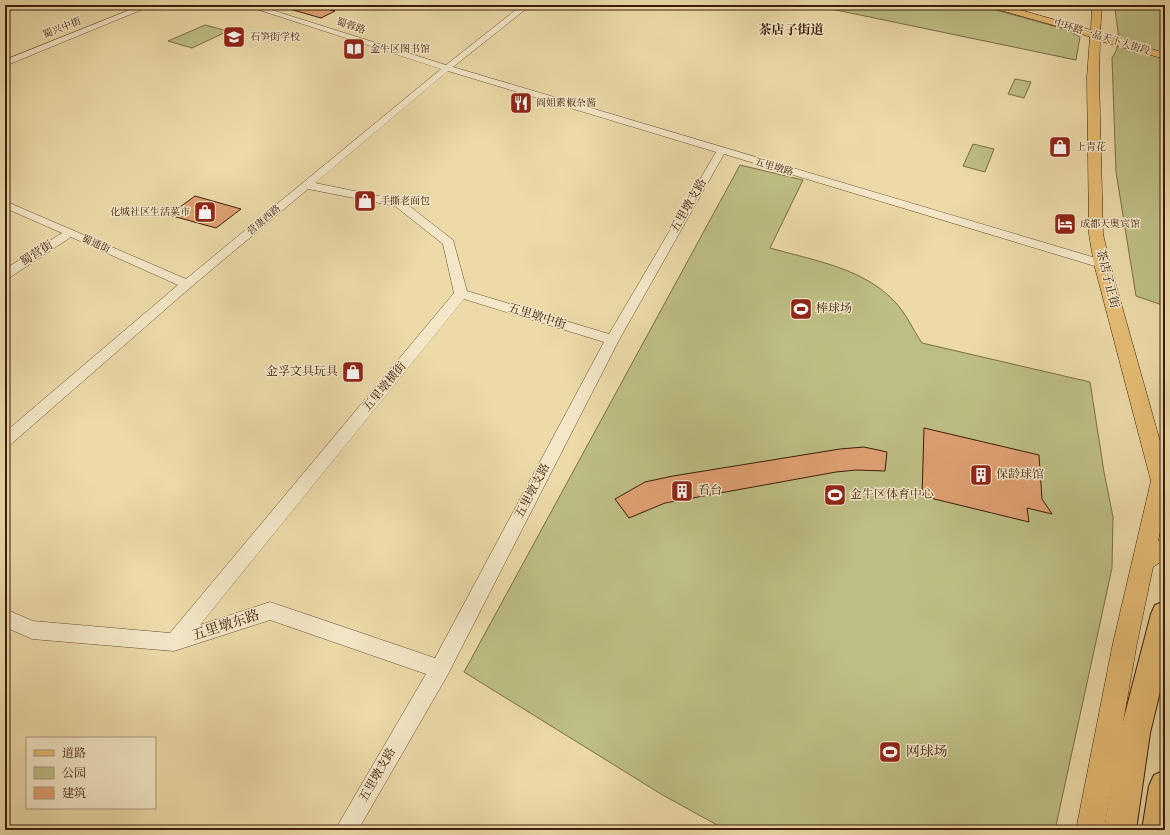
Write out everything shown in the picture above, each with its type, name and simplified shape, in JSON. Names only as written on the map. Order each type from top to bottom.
[{"type":"highway","points":[[1120,830],[1135,733],[1165,614]]},
{"type":"highway","points":[[1158,830],[1165,786]]},
{"type":"main road","name":"中环路一品天下大街段","points":[[992,5],[1068,26],[1165,47]]},
{"type":"main road","name":"中环路一品天下大街段","points":[[1012,5],[1165,56]]},
{"type":"main road","name":"茶店子正街","points":[[1097,5],[1093,77],[1096,234],[1102,264],[1163,486]]},
{"type":"main road","points":[[1090,830],[1125,642],[1163,486]]},
{"type":"main road","points":[[1144,561],[1165,548]]},
{"type":"street","name":"蜀兴中街","points":[[5,63],[149,5]]},
{"type":"street","name":"蜀蓉路","points":[[248,5],[447,68]]},
{"type":"street","name":"营康西路","points":[[5,441],[187,284],[447,68],[527,5]]},
{"type":"street","points":[[11,52],[24,55]]},
{"type":"street","name":"五里墩路","points":[[447,68],[1102,264]]},
{"type":"street","name":"五里墩支路","points":[[346,830],[440,669],[612,340],[721,151]]},
{"type":"street","points":[[306,185],[399,203],[449,243],[462,294]]},
{"type":"street","name":"蜀通街","points":[[5,204],[187,284]]},
{"type":"street","name":"蜀营街","points":[[5,275],[70,233]]},
{"type":"street","name":"五里墩中街","points":[[462,294],[612,340]]},
{"type":"street","name":"五里墩横街","points":[[174,642],[462,294]]},
{"type":"street","name":"五里墩东路","points":[[5,618],[32,630],[174,642],[270,611],[440,669]]},
{"type":"green space","points":[[812,5],[978,5],[1068,30],[1080,37],[1076,60]]},
{"type":"green space","points":[[1115,5],[1165,5],[1165,306],[1136,296],[1116,172],[1112,58],[1118,45]]},
{"type":"green space","points":[[205,25],[228,31],[192,48],[168,41]]},
{"type":"green space","points":[[1015,79],[1031,82],[1024,98],[1008,94]]},
{"type":"green space","points":[[973,144],[994,149],[985,172],[963,166]]},
{"type":"green space","name":"金牛区体育中心","points":[[740,165],[803,180],[770,248],[820,261],[853,273],[868,281],[882,290],[899,306],[922,343],[1090,382],[1104,472],[1113,517],[1112,568],[1055,830],[726,830],[661,794],[464,672]]},
{"type":"building","points":[[286,5],[312,5],[335,11],[321,18],[286,8]]},
{"type":"building","name":"化城社区生活菜市","points":[[195,196],[241,209],[216,228],[169,215]]},
{"type":"building","name":"保龄球馆","points":[[924,428],[1039,455],[1042,499],[1052,514],[1027,508],[1029,522],[922,496]]},
{"type":"building","name":"看台","points":[[864,447],[887,452],[885,471],[856,470],[836,472],[665,503],[629,518],[615,499],[645,482],[673,476],[840,449]]},
{"type":"place","name":"石笋街学校","points":[[234,37]]},
{"type":"place","name":"金牛区图书馆","points":[[354,49]]},
{"type":"place","name":"阎姐素椒杂酱","points":[[521,103]]},
{"type":"place","name":"上青花","points":[[1060,147]]},
{"type":"place","name":"手撕老面包","points":[[365,201]]},
{"type":"place","name":"化城社区生活菜市","points":[[205,212]]},
{"type":"place","name":"成都天奥宾馆","points":[[1065,224]]},
{"type":"place","name":"棒球场","points":[[801,309]]},
{"type":"place","name":"金孚文具玩具","points":[[353,372]]},
{"type":"place","name":"保龄球馆","points":[[981,475]]},
{"type":"place","name":"看台","points":[[682,491]]},
{"type":"place","name":"金牛区体育中心","points":[[835,495]]},
{"type":"place","name":"网球场","points":[[890,752]]},
{"type":"district","name":"茶店子街道","points":[[791,31]]}]
